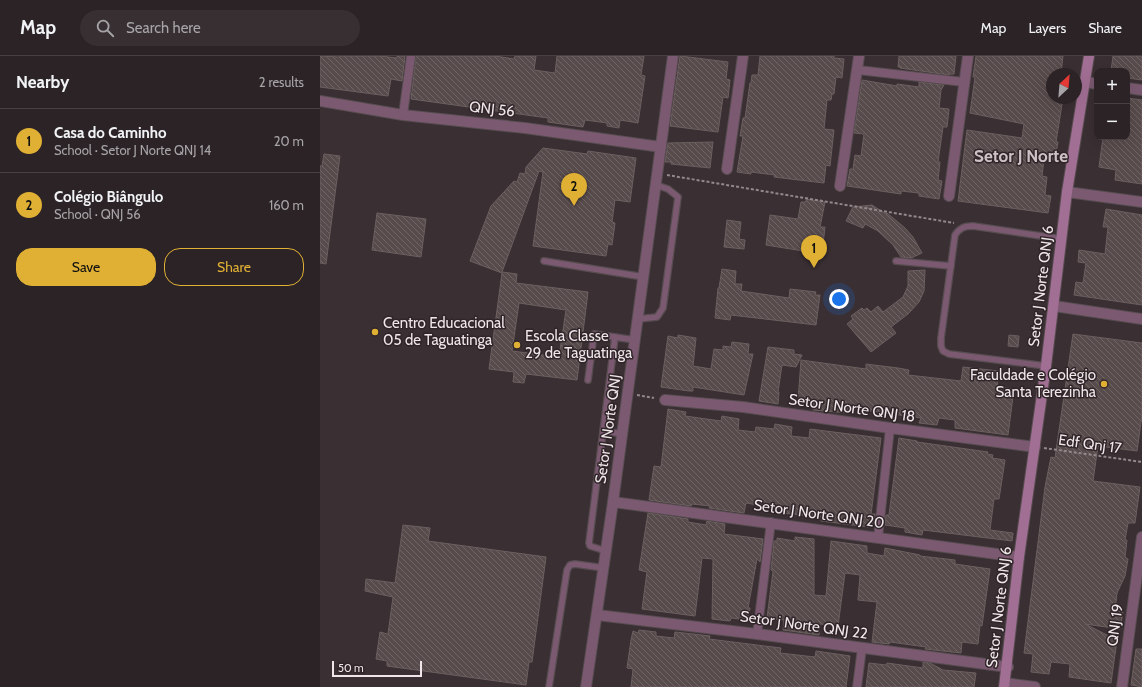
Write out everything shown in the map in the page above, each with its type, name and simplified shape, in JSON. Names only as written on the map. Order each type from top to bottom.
[{"type":"main road","name":"Setor J Norte QNJ 6","points":[[1005,686],[1019,557],[1054,306],[1067,192],[1089,56]]},
{"type":"street","points":[[403,115],[411,56]]},
{"type":"street","name":"Setor J Norte QNJ","points":[[586,687],[628,394],[673,56]]},
{"type":"street","points":[[727,169],[743,56]]},
{"type":"street","points":[[840,186],[859,56]]},
{"type":"street","points":[[949,196],[968,56]]},
{"type":"street","points":[[858,70],[964,82]]},
{"type":"street","points":[[1086,82],[1094,83]]},
{"type":"street","points":[[1130,88],[1142,90]]},
{"type":"street","name":"QNJ 56","points":[[320,101],[403,115],[525,128],[661,147]]},
{"type":"street","points":[[1067,192],[1142,202]]},
{"type":"street","points":[[1054,306],[1142,319]]},
{"type":"street","name":"Setor J Norte QNJ 18","points":[[665,400],[743,408],[1035,447]]},
{"type":"street","points":[[878,538],[890,428]]},
{"type":"street","name":"Setor J Norte QNJ 20","points":[[613,502],[770,522],[1019,557]]},
{"type":"street","points":[[757,634],[770,522]]},
{"type":"street","name":"QNJ 19","points":[[1122,687],[1140,567],[1142,537]]},
{"type":"street","name":"Setor j Norte QNJ 22","points":[[597,615],[757,634],[1008,667]]},
{"type":"street","points":[[857,687],[862,648]]},
{"type":"street","points":[[1005,686],[1035,687]]},
{"type":"lane","points":[[638,319],[657,317],[664,308],[678,197],[668,189],[656,185]]},
{"type":"lane","points":[[1046,366],[950,354],[943,351],[941,346],[941,338],[955,236],[960,229],[966,226],[973,226],[1062,239]]},
{"type":"lane","points":[[544,261],[644,277]]},
{"type":"lane","points":[[896,261],[951,266]]},
{"type":"lane","points":[[588,380],[594,334],[635,340]]},
{"type":"lane","points":[[606,550],[590,546],[589,543],[615,337]]},
{"type":"lane","points":[[603,431],[622,434]]},
{"type":"lane","points":[[549,687],[567,570],[570,565],[575,564],[604,568]]},
{"type":"path","points":[[658,173],[973,226]]},
{"type":"path","points":[[628,394],[665,400]]},
{"type":"path","name":"Edf Qnj 17","points":[[1035,447],[1142,462]]},
{"type":"building","points":[[320,56],[380,56],[397,58],[397,56],[405,56],[402,81],[391,79],[388,96],[320,87]]},
{"type":"building","points":[[416,56],[495,56],[514,59],[515,56],[536,56],[534,70],[555,73],[557,56],[644,56],[641,75],[645,76],[638,123],[620,120],[619,128],[607,126],[607,123],[585,120],[583,127],[548,122],[548,118],[411,99]]},
{"type":"building","points":[[680,56],[728,62],[726,79],[730,80],[728,98],[723,97],[718,132],[670,126]]},
{"type":"building","points":[[760,56],[834,56],[834,58],[844,59],[842,78],[836,77],[834,94],[832,94],[831,100],[827,100],[824,129],[834,130],[830,166],[826,165],[824,183],[774,177],[775,175],[737,172],[743,136],[740,136],[743,118],[745,118],[752,75],[758,75]]},
{"type":"building","points":[[899,56],[956,56],[954,74],[949,75],[900,68],[898,67]]},
{"type":"building","points":[[976,56],[1063,56],[1062,68],[1046,68],[1046,104],[1062,104],[1056,142],[1058,142],[1055,160],[1044,159],[1042,176],[1047,177],[1045,195],[1051,196],[1048,213],[958,201],[967,130],[1022,138],[1024,124],[970,113],[975,77],[973,77]]},
{"type":"building","points":[[1113,56],[1142,56],[1142,80],[1130,78],[1130,68],[1111,68]]},
{"type":"building","points":[[862,80],[897,86],[897,84],[919,87],[919,82],[944,85],[941,90],[939,108],[949,109],[947,127],[943,127],[938,162],[940,162],[938,180],[942,181],[939,199],[919,196],[919,193],[901,191],[901,194],[847,186],[850,169],[853,169],[855,155],[861,156],[864,134],[854,133]]},
{"type":"building","points":[[1130,98],[1142,100],[1142,184],[1115,180],[1116,170],[1099,167],[1103,140],[1130,140]]},
{"type":"building","points":[[713,142],[710,168],[665,162],[668,143]]},
{"type":"building","points":[[543,148],[587,154],[588,151],[636,158],[630,202],[615,200],[612,222],[615,223],[612,245],[608,244],[606,256],[533,246],[543,172],[539,171],[502,272],[517,274],[516,283],[588,292],[577,380],[526,374],[524,383],[513,382],[514,372],[489,369],[502,273],[470,261],[491,206],[514,181],[517,182],[520,173],[525,174],[526,167]],"holes":[[[519,303],[566,310],[559,357],[512,351]]]},
{"type":"building","points":[[324,154],[340,156],[326,264],[320,263],[320,166],[322,166]]},
{"type":"building","points":[[806,199],[825,202],[820,227],[825,227],[822,254],[766,245],[770,215],[798,219],[801,202],[806,202]]},
{"type":"building","points":[[872,205],[886,214],[887,213],[905,228],[913,237],[922,253],[911,258],[901,257],[893,245],[878,231],[865,224],[863,228],[846,221],[853,207]]},
{"type":"building","points":[[1106,209],[1142,215],[1142,305],[1074,295],[1076,282],[1083,283],[1086,263],[1078,262],[1079,250],[1105,254],[1108,227],[1103,227]]},
{"type":"building","points":[[377,213],[426,219],[421,257],[372,250]]},
{"type":"building","points":[[727,220],[741,222],[739,239],[745,240],[744,249],[724,247]]},
{"type":"building","points":[[722,269],[736,271],[735,284],[742,284],[741,291],[789,298],[790,289],[816,292],[815,295],[820,295],[816,325],[731,315],[730,320],[715,318],[718,288]]},
{"type":"building","points":[[925,270],[924,291],[919,302],[908,314],[891,327],[896,333],[871,352],[847,324],[853,319],[851,316],[862,308],[864,310],[867,308],[871,312],[878,306],[883,312],[903,297],[908,286],[908,271]]},
{"type":"building","points":[[1073,334],[1142,343],[1142,415],[1137,451],[1098,446],[1093,481],[1140,487],[1135,523],[1128,523],[1125,540],[1127,540],[1125,557],[1128,559],[1125,576],[1117,593],[1115,611],[1123,612],[1120,629],[1085,624],[1117,640],[1111,683],[1069,677],[1070,664],[1051,662],[1049,674],[1031,672],[1033,654],[1024,653],[1045,487],[1051,457],[1055,458]]},
{"type":"building","points":[[678,335],[696,338],[693,366],[711,369],[714,349],[723,350],[723,346],[731,347],[732,342],[749,344],[748,354],[753,354],[744,395],[693,387],[693,391],[689,391],[661,387],[668,336],[678,338]]},
{"type":"building","points":[[1009,335],[1019,336],[1018,347],[1008,346]]},
{"type":"building","points":[[768,347],[794,350],[794,354],[802,355],[796,367],[782,365],[778,392],[778,404],[759,401]]},
{"type":"building","points":[[801,360],[866,369],[866,364],[898,368],[909,370],[908,375],[961,381],[963,367],[999,371],[997,387],[1014,389],[1008,435],[955,428],[955,420],[939,418],[937,425],[919,423],[921,418],[850,408],[849,413],[813,410],[814,403],[798,401]]},
{"type":"building","points":[[668,409],[686,412],[685,416],[721,421],[722,416],[739,419],[738,430],[755,432],[756,427],[774,429],[775,424],[792,427],[791,436],[809,438],[810,429],[881,438],[871,514],[875,514],[874,524],[870,524],[869,527],[821,521],[822,517],[781,513],[782,509],[746,503],[744,513],[709,508],[710,506],[692,504],[691,506],[649,500],[654,466],[661,467]]},
{"type":"building","points":[[899,438],[988,452],[987,454],[993,455],[992,458],[1005,460],[999,499],[994,499],[990,530],[1013,533],[1012,541],[923,530],[922,535],[905,532],[905,528],[885,525],[886,515],[889,515]]},
{"type":"building","points":[[648,513],[688,519],[688,522],[706,525],[707,521],[725,524],[724,534],[763,539],[760,562],[757,559],[748,608],[750,608],[748,620],[731,618],[730,621],[712,619],[713,559],[702,558],[695,616],[642,609],[647,572],[639,570]]},
{"type":"building","points":[[403,525],[430,528],[428,541],[546,557],[532,662],[529,662],[526,685],[387,666],[387,661],[376,659],[380,632],[388,634],[393,597],[365,591],[366,579],[395,583]]},
{"type":"building","points":[[795,537],[814,539],[814,595],[826,596],[831,541],[867,546],[867,553],[884,556],[885,548],[920,556],[955,560],[955,564],[990,569],[978,644],[962,642],[961,653],[925,649],[926,647],[890,642],[889,644],[872,642],[877,602],[858,600],[860,575],[845,573],[838,626],[820,624],[819,635],[783,630],[784,620],[767,618],[773,571],[771,570],[774,541],[777,541],[777,538],[795,541]]},
{"type":"building","points":[[639,630],[656,632],[656,636],[674,638],[675,632],[710,636],[709,639],[781,648],[780,653],[815,657],[816,651],[850,656],[846,687],[631,687],[633,669],[627,668],[633,631],[638,633]]},
{"type":"building","points":[[1136,649],[1142,649],[1142,687],[1131,685]]},
{"type":"building","points":[[923,662],[930,663],[943,670],[976,673],[974,687],[866,687],[869,663],[886,665],[887,663],[923,668]]},
{"type":"place","name":"Colégio Biângulo","points":[[574,206]]},
{"type":"place","name":"Casa do Caminho","points":[[814,268]]},
{"type":"place","name":"Centro Educacional 05 de Taguatinga","points":[[375,332]]},
{"type":"place","name":"Escola Classe 29 de Taguatinga","points":[[517,345]]},
{"type":"place","name":"Faculdade e Colégio Santa Terezinha","points":[[1104,384]]},
{"type":"district","name":"Setor J Norte","points":[[1021,156]]}]
